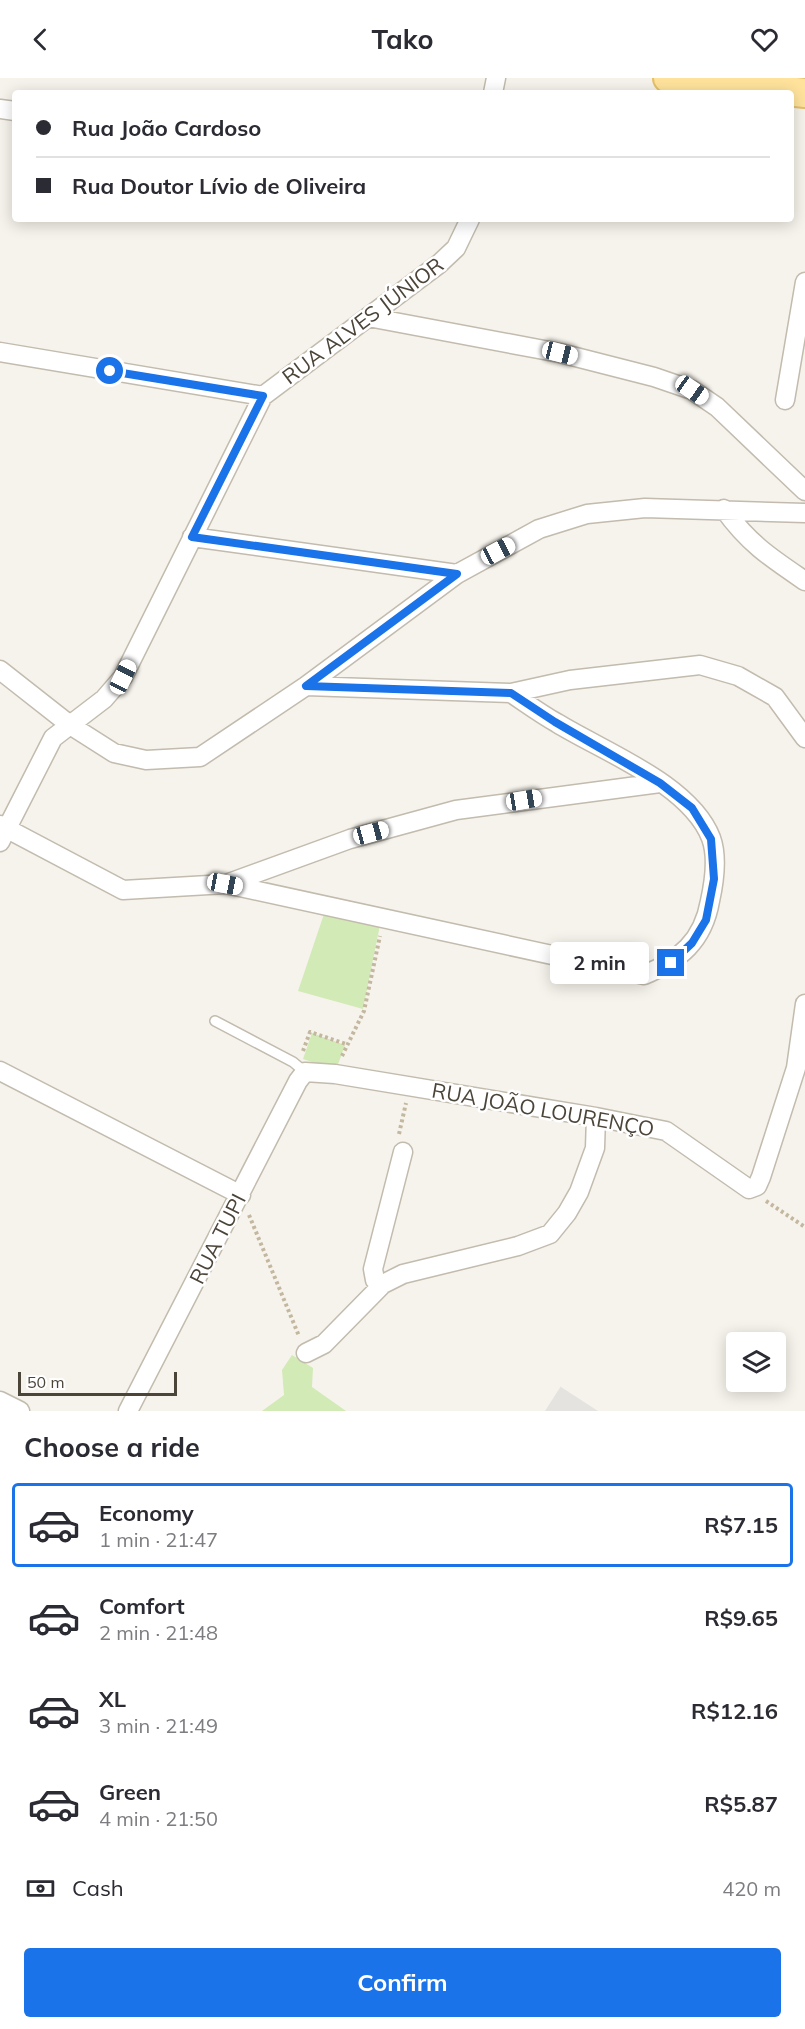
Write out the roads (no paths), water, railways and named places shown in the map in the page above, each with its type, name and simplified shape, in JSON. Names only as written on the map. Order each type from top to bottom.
[{"type":"main road","points":[[668,78],[796,87]]},
{"type":"street","name":"RUA ALVES JÚNIOR","points":[[2,832],[53,738],[104,699],[123,677],[263,396],[439,264],[456,248],[469,222]]},
{"type":"street","points":[[785,400],[805,282]]},
{"type":"street","points":[[368,317],[560,353],[654,377],[692,390],[717,407],[805,491]]},
{"type":"street","points":[[0,352],[263,396]]},
{"type":"street","points":[[0,670],[70,725],[114,753],[146,760],[200,757],[306,686],[457,574],[539,529],[587,514],[645,508],[805,513]]},
{"type":"street","points":[[724,509],[741,534],[760,551],[805,581]]},
{"type":"street","points":[[192,537],[457,574]]},
{"type":"street","points":[[306,686],[511,693],[570,680],[700,665],[738,676],[775,697],[805,738]]},
{"type":"street","points":[[2,832],[123,890],[225,884],[644,975],[671,963],[692,943],[706,920],[714,879],[711,839],[692,808],[660,783],[555,722],[511,693]]},
{"type":"street","points":[[225,884],[350,839],[456,810],[660,783]]},
{"type":"street","name":"RUA JOÃO LOURENÇO","points":[[306,1067],[596,1116],[666,1131],[693,1148],[742,1187],[758,1191],[796,1068],[805,1004]]},
{"type":"street","name":"RUA TUPI","points":[[128,1411],[306,1067]]},
{"type":"street","points":[[0,1071],[240,1195]]},
{"type":"street","points":[[306,1353],[324,1344],[383,1284],[404,1274],[518,1246],[550,1234],[567,1213],[579,1192],[595,1148],[596,1116]]},
{"type":"street","points":[[383,1284],[375,1280],[374,1269],[403,1152]]},
{"type":"street","points":[[0,1401],[20,1411]]},
{"type":"lane","points":[[215,1021],[306,1067]]}]
